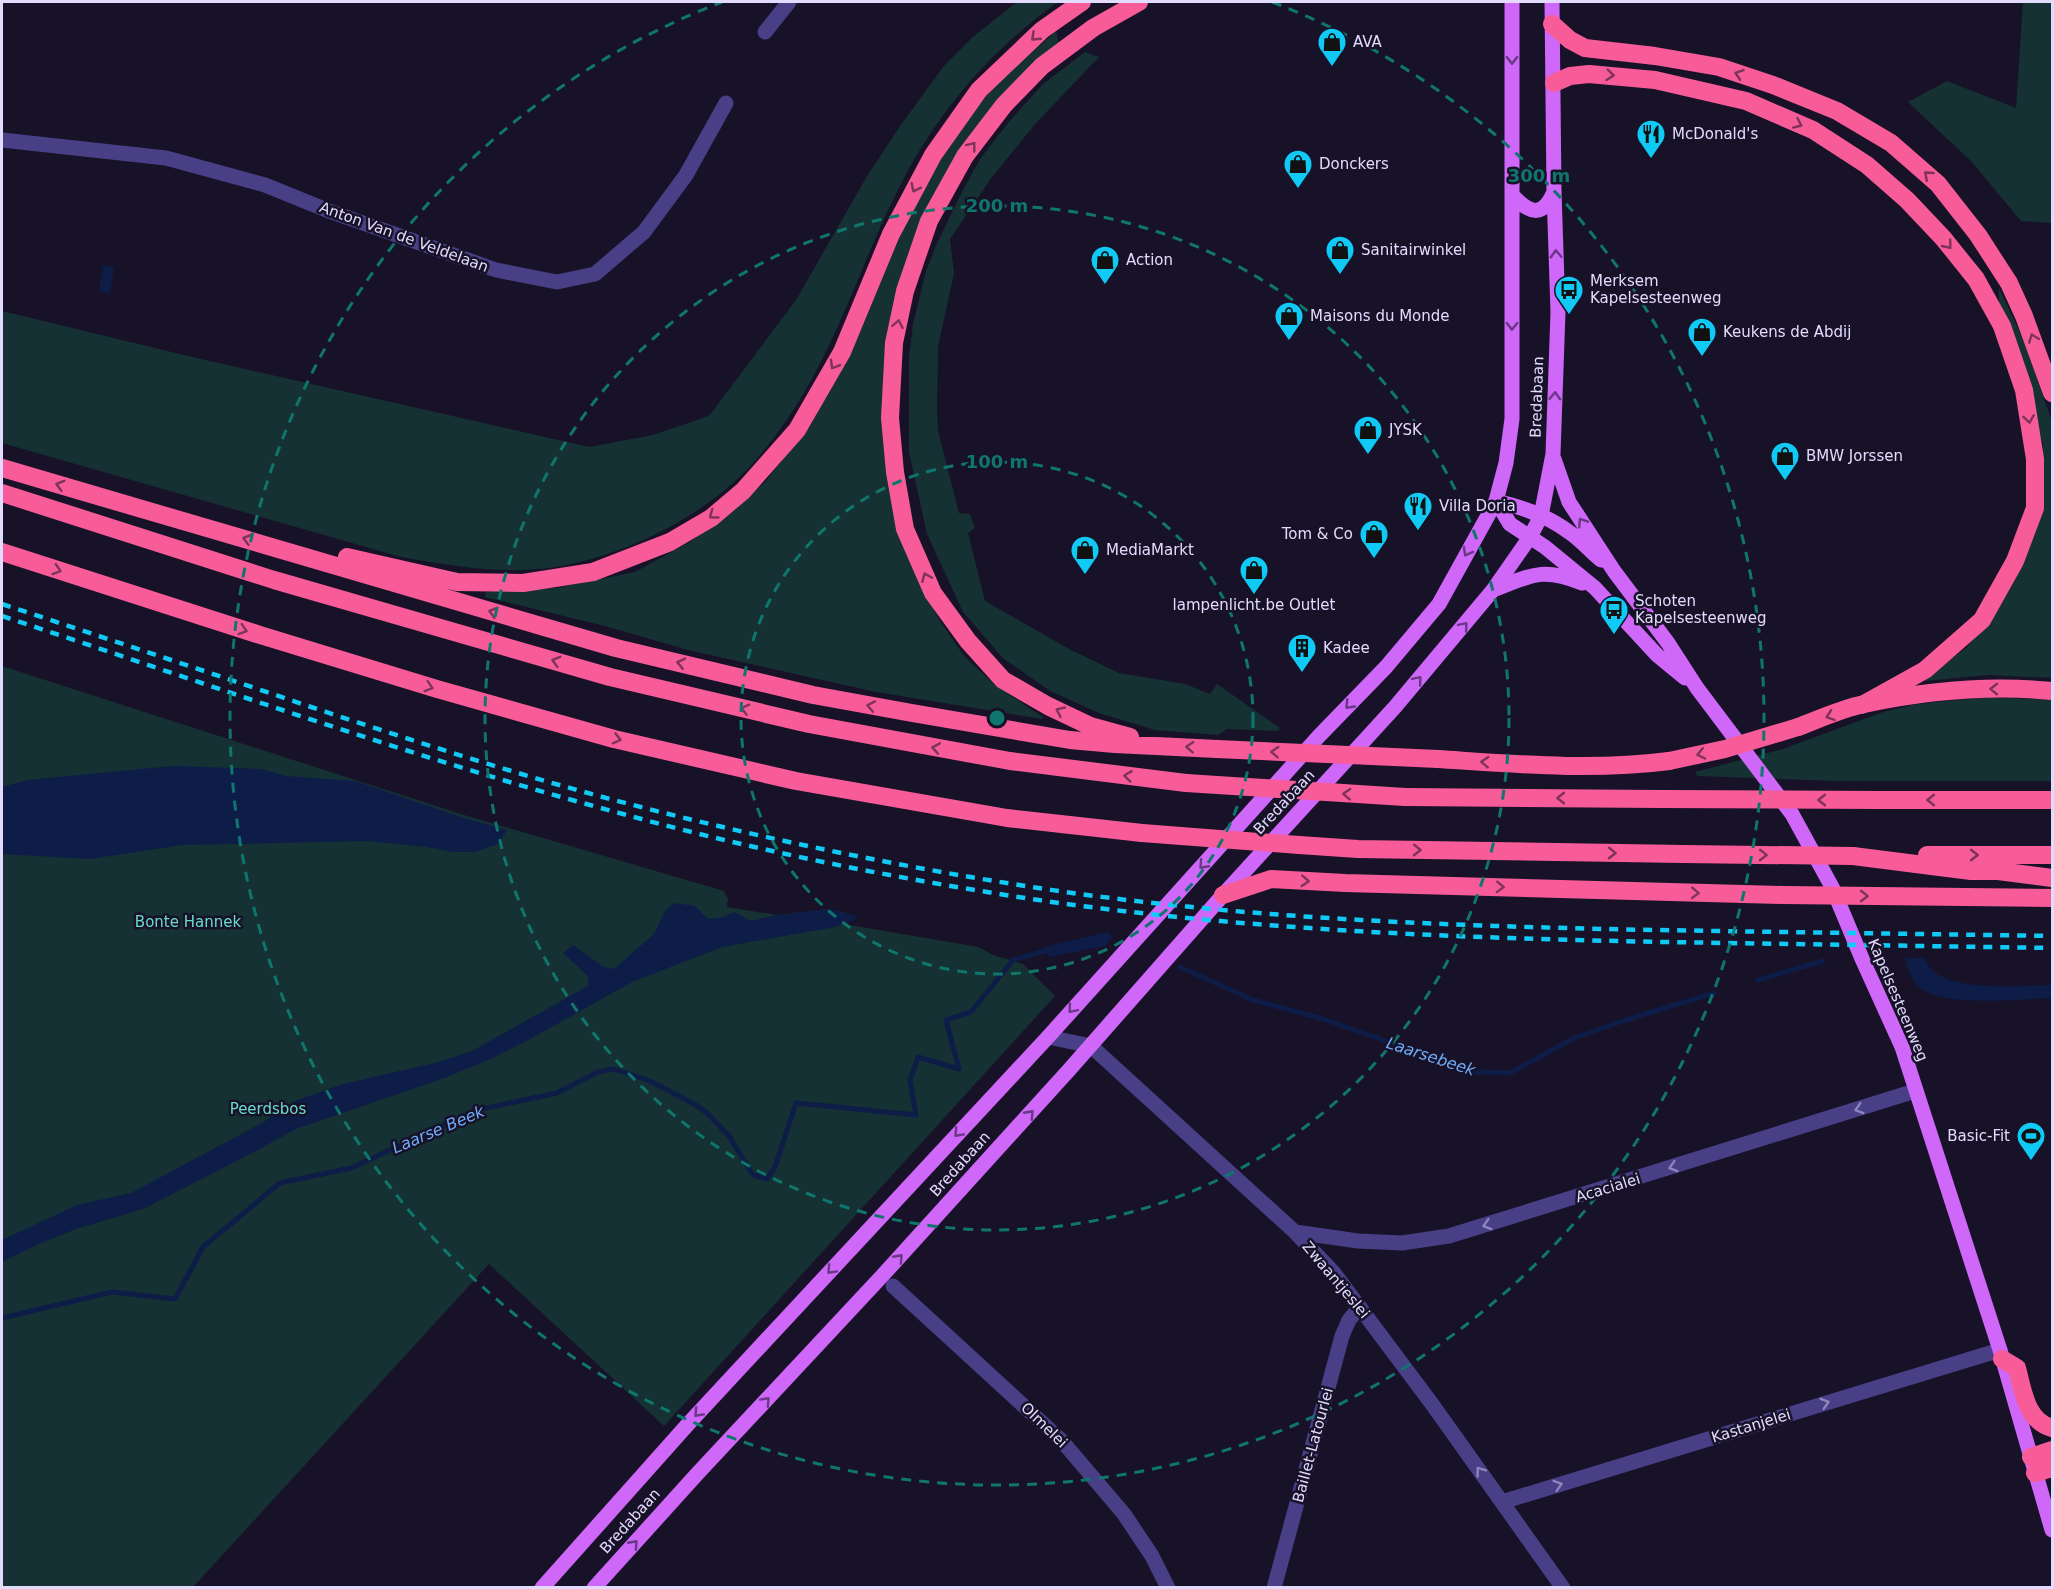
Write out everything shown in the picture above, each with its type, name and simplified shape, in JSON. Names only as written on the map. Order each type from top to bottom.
[{"type":"highway","points":[[303,556],[342,556],[457,582],[523,582],[593,572],[670,542],[711,518],[743,491],[797,430],[842,352],[891,234],[933,155],[979,90],[1042,30],[1082,2]]},
{"type":"highway","points":[[1139,2],[1093,28],[1042,66],[1004,105],[964,156],[929,221],[905,291],[894,343],[891,418],[895,472],[905,529],[933,593],[968,641],[1004,680],[1048,706],[1090,726],[1164,746]]},
{"type":"highway","points":[[1552,24],[1570,40],[1585,48],[1655,56],[1719,67],[1773,85],[1837,111],[1891,144],[1938,184],[1978,235],[2008,283],[2025,316],[2052,393]]},
{"type":"highway","points":[[1554,83],[1570,76],[1589,74],[1655,80],[1746,101],[1813,130],[1867,165],[1907,200],[1943,238],[1976,279],[2002,326],[2024,390],[2035,459],[2035,508],[2015,561],[1982,620],[1925,669],[1862,705]]},
{"type":"highway","points":[[2,468],[616,648],[813,695],[1070,740],[1591,767],[1632,766],[1725,749],[1862,705],[1936,693],[1984,689],[2052,692]]},
{"type":"highway","points":[[2,493],[274,580],[610,677],[809,724],[1010,761],[1186,783],[1405,797],[2052,800]]},
{"type":"highway","points":[[2,552],[271,639],[614,739],[796,781],[1007,818],[1275,845],[1358,849],[1853,856],[2052,855]]},
{"type":"highway","points":[[1853,856],[1971,871],[1998,871],[2052,878]]},
{"type":"highway","points":[[1223,895],[1271,879],[1784,895],[2052,898]]},
{"type":"highway","points":[[2001,1354],[2017,1368],[2029,1410],[2038,1421],[2052,1428]]},
{"type":"highway","points":[[2040,1466],[2052,1450]]},
{"type":"main road","name":"Bredabaan","points":[[542,1587],[689,1423],[1045,1041],[1319,736],[1386,667],[1439,604],[1496,501],[1506,463],[1512,419],[1512,2]]},
{"type":"main road","name":"Bredabaan","points":[[594,1587],[882,1276],[1223,895],[1395,707],[1494,590],[1530,537],[1541,516],[1553,454],[1558,312],[1552,2]]},
{"type":"main road","points":[[1512,195],[1525,209],[1533,210],[1542,209],[1549,203],[1554,192]]},
{"type":"main road","name":"Kapelsesteenweg","points":[[1553,454],[1569,502],[1614,571],[1668,643],[1697,688],[1792,814],[1832,887],[1902,1047],[2001,1354],[2040,1466],[2052,1530]]},
{"type":"main road","name":"Kapelsesteenweg","points":[[1496,501],[1515,505],[1541,516],[1571,533],[1614,571]]},
{"type":"main road","name":"Kapelsesteenweg","points":[[1496,501],[1510,524],[1545,547],[1595,588],[1657,655],[1697,688]]},
{"type":"main road","points":[[1494,590],[1538,573],[1563,575],[1595,588]]},
{"type":"street","points":[[765,32],[789,2]]},
{"type":"street","name":"Anton Van de Veldelaan","points":[[2,140],[166,158],[265,185],[329,211],[496,270],[557,282],[595,274],[644,232],[686,175],[726,103]]},
{"type":"street","points":[[1319,736],[1347,760]]},
{"type":"street","points":[[1045,1041],[1090,1046]]},
{"type":"street","name":"Zwaantjeslei","points":[[1090,1046],[1295,1232],[1334,1273],[1563,1587]]},
{"type":"street","name":"Acacialei","points":[[1295,1232],[1358,1241],[1402,1243],[1449,1236],[1915,1091]]},
{"type":"street","name":"Olmelei","points":[[893,1286],[1062,1441],[1124,1514],[1152,1556],[1168,1587]]},
{"type":"street","name":"Baillet-Latourlei","points":[[1274,1587],[1342,1336],[1349,1320],[1360,1307]]},
{"type":"street","name":"Kastanjelei","points":[[1502,1502],[2001,1354]]},
{"type":"green space","points":[[1017,2],[1058,2],[990,59],[935,127],[904,178],[818,367],[781,428],[744,473],[715,498],[673,525],[628,547],[556,567],[517,570],[459,566],[401,557],[2,443],[2,311],[188,356],[589,447],[653,435],[709,416],[796,300],[866,178],[900,126],[944,66],[974,36]]},
{"type":"green space","points":[[2023,2],[2051,2],[2052,223],[2021,221],[1972,162],[1908,102],[1947,81],[2016,108]]},
{"type":"green space","points":[[1056,31],[1059,44],[951,165],[884,372],[921,586],[940,621],[965,657],[995,685],[1043,717],[1042,719],[876,692],[688,650],[605,626],[485,597],[486,592],[556,588],[635,572],[693,540],[764,483],[810,426],[858,337],[903,229],[932,173],[969,117],[995,85]]},
{"type":"green space","points":[[1085,52],[1099,57],[1036,123],[992,177],[950,239],[954,273],[938,347],[937,409],[938,431],[959,513],[970,514],[975,528],[968,533],[985,601],[1071,650],[1119,673],[1185,684],[1210,694],[1217,684],[1280,728],[1278,731],[1227,729],[1218,735],[1155,730],[1099,713],[1050,691],[1003,658],[963,612],[927,534],[909,452],[909,358],[913,324],[926,271],[937,243],[980,159],[1043,84]]},
{"type":"green space","points":[[1999,288],[2024,341],[2052,422],[2052,678],[1988,675],[1925,681],[1967,647],[1991,619],[2014,581],[2035,521],[2043,445],[2014,345],[1999,308]]},
{"type":"green space","name":"Peerdsbos","points":[[2,666],[464,815],[724,891],[728,899],[727,907],[777,915],[828,909],[846,913],[844,924],[978,947],[993,955],[1023,964],[1055,996],[664,1426],[489,1264],[193,1587],[2,1588]]},
{"type":"green space","points":[[1990,697],[2052,700],[2052,781],[1837,781],[1697,776],[1695,772],[1783,749],[1883,712],[1917,704]]},
{"type":"water","points":[[103,265],[114,267],[110,293],[99,291]]},
{"type":"water","points":[[173,766],[262,769],[286,776],[355,781],[507,830],[498,844],[475,852],[454,852],[368,841],[182,845],[90,859],[2,854],[2,787],[27,780]]},
{"type":"water","points":[[674,903],[695,906],[708,919],[721,918],[734,912],[751,921],[777,915],[828,909],[857,916],[855,920],[835,927],[722,947],[632,982],[493,1058],[447,1077],[296,1129],[143,1209],[76,1229],[2,1262],[2,1240],[77,1205],[131,1193],[262,1123],[295,1101],[343,1084],[439,1062],[472,1051],[588,986],[588,976],[563,953],[573,945],[604,967],[614,969],[654,934],[665,911]]},
{"type":"water","points":[[1108,932],[1113,937],[1105,946],[1050,957],[1043,947]]},
{"type":"water","points":[[1905,958],[1925,958],[1932,970],[1944,978],[1961,983],[2001,986],[2052,985],[2052,998],[1982,1001],[1945,998],[1930,994],[1919,987],[1912,977]]},
{"type":"waterway","name":"Laarse Beek","points":[[2,1318],[112,1292],[175,1299],[203,1247],[280,1183],[351,1168],[477,1110],[557,1093],[598,1072],[614,1069],[650,1081],[696,1105],[729,1136],[753,1175],[767,1179],[775,1167],[796,1103],[916,1115],[910,1080],[918,1057],[959,1069],[946,1020],[971,1012],[1013,960],[1052,949]]},
{"type":"waterway","name":"Laarsebeek","points":[[1758,980],[1823,961]]},
{"type":"waterway","name":"Laarsebeek","points":[[1180,967],[1253,1000],[1323,1019],[1474,1072],[1510,1073],[1574,1038],[1714,993]]},
{"type":"railway","points":[[2,604],[391,733],[592,794],[786,841],[993,881],[1196,908],[1424,923],[1577,928],[2052,936]]},
{"type":"railway","points":[[2,616],[311,720],[544,792],[675,828],[780,853],[992,893],[1199,919],[1431,935],[1663,942],[2052,948]]},
{"type":"place","name":"AVA","points":[[1332,68]]},
{"type":"place","name":"McDonald's","points":[[1651,160]]},
{"type":"place","name":"Donckers","points":[[1298,190]]},
{"type":"place","name":"Sanitairwinkel","points":[[1340,276]]},
{"type":"place","name":"Action","points":[[1105,286]]},
{"type":"place","name":"Merksem Kapelsesteenweg","points":[[1569,316]]},
{"type":"place","name":"Maisons du Monde","points":[[1289,342]]},
{"type":"place","name":"Keukens de Abdij","points":[[1702,358]]},
{"type":"place","name":"JYSK","points":[[1368,456]]},
{"type":"place","name":"BMW Jorssen","points":[[1785,482]]},
{"type":"place","name":"Villa Doria","points":[[1418,532]]},
{"type":"place","name":"Tom & Co","points":[[1374,560]]},
{"type":"place","name":"MediaMarkt","points":[[1085,576]]},
{"type":"place","name":"lampenlicht.be Outlet","points":[[1254,596]]},
{"type":"place","name":"Schoten Kapelsesteenweg","points":[[1614,636]]},
{"type":"place","name":"Kadee","points":[[1302,674]]},
{"type":"place","name":"Basic-Fit","points":[[2031,1162]]},
{"type":"park label","name":"Bonte Hannek","points":[[188,922]]}]
